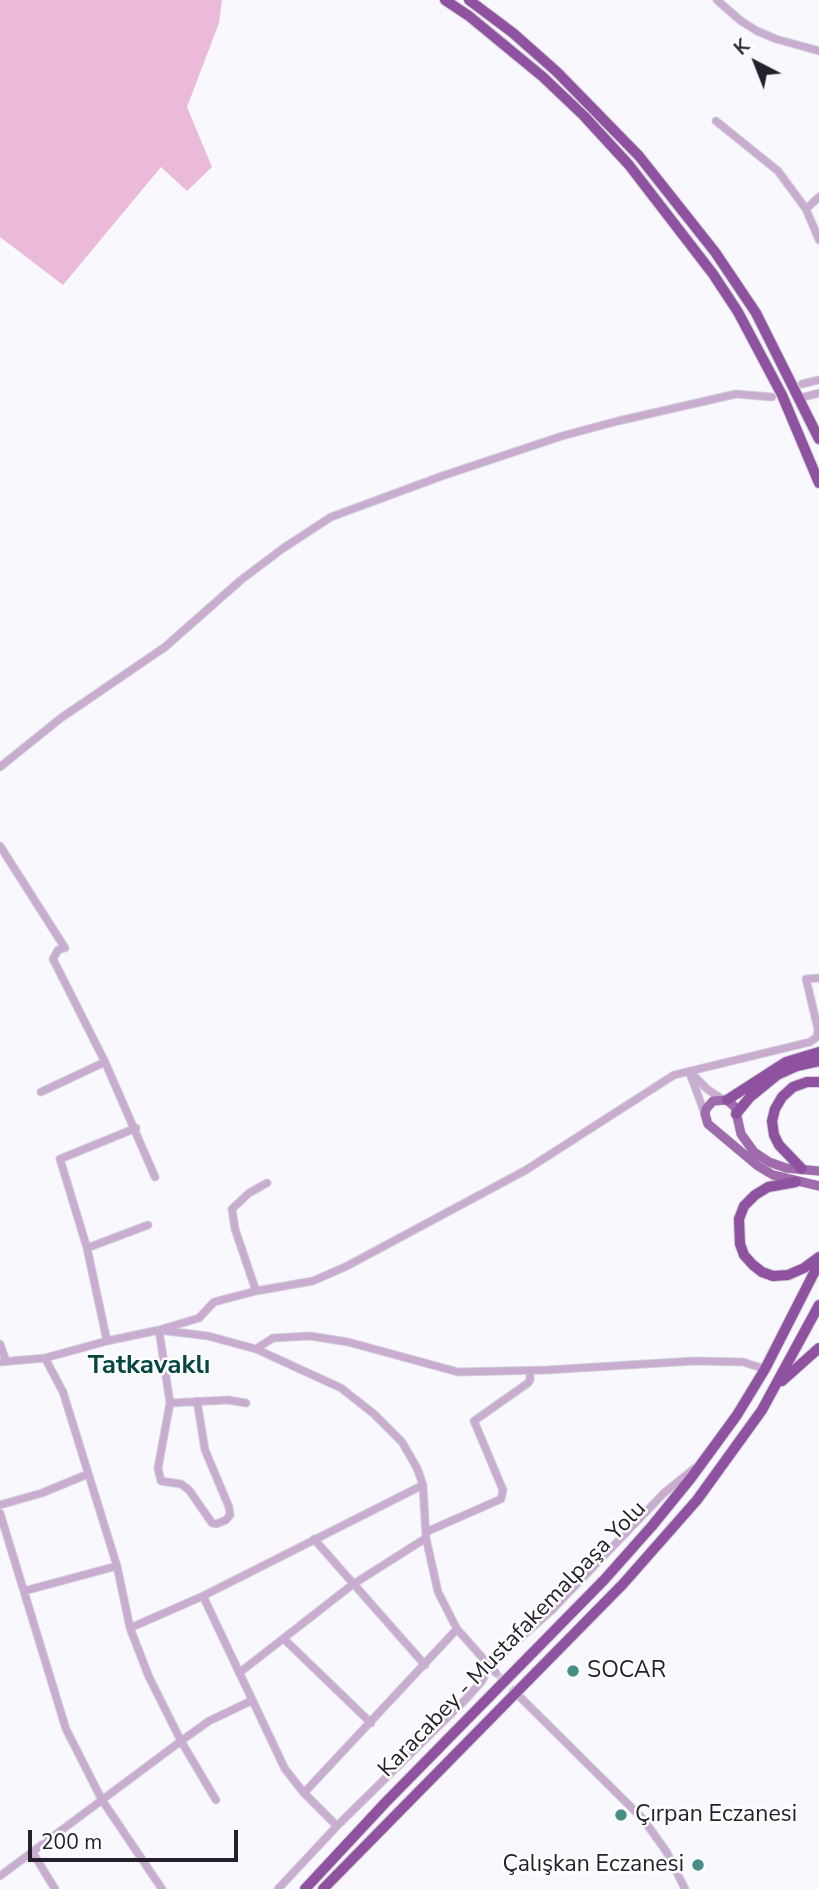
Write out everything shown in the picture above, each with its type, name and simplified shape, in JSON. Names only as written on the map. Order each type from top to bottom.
[{"type":"highway","points":[[445,0],[469,16],[543,77],[629,165],[713,274],[738,312],[782,395],[819,483]]},
{"type":"highway","points":[[469,0],[513,33],[557,72],[639,156],[715,252],[756,313],[819,439]]},
{"type":"highway","points":[[725,1100],[786,1062],[819,1052]]},
{"type":"highway","points":[[736,1115],[750,1097],[777,1075],[797,1066],[819,1061]]},
{"type":"highway","points":[[802,1169],[779,1145],[772,1121],[782,1097],[793,1087],[807,1082],[819,1082]]},
{"type":"highway","points":[[796,1182],[768,1187],[744,1206],[739,1219],[740,1244],[744,1255],[753,1265],[773,1276],[788,1275],[819,1257]]},
{"type":"highway","name":"Karacabey - Mustafakemalpaşa Yolu","points":[[305,1889],[385,1803],[604,1580],[652,1526],[737,1415],[765,1369],[819,1263]]},
{"type":"highway","name":"Karacabey - Mustafakemalpaşa Yolu","points":[[323,1889],[623,1584],[697,1500],[762,1410],[819,1305]]},
{"type":"highway","points":[[773,1391],[819,1348]]},
{"type":"main road","points":[[819,1171],[786,1168],[769,1162],[754,1152],[741,1134],[734,1107],[725,1100],[709,1104],[705,1114],[708,1124],[758,1166],[772,1175],[819,1185]]},
{"type":"main road","points":[[717,1130],[728,1129],[736,1115]]},
{"type":"street","points":[[716,0],[757,31],[819,51]]},
{"type":"street","points":[[716,121],[778,171],[806,209],[818,237]]},
{"type":"street","points":[[806,209],[819,197]]},
{"type":"street","points":[[802,384],[819,380]]},
{"type":"street","points":[[800,398],[819,393]]},
{"type":"street","points":[[0,767],[61,718],[165,647],[241,579],[331,517],[562,436],[736,394],[772,397]]},
{"type":"street","points":[[0,846],[65,948],[58,950],[53,959],[136,1128],[155,1177]]},
{"type":"street","points":[[0,1344],[3,1361],[45,1358],[199,1318],[214,1302],[313,1281],[347,1266],[526,1170],[674,1075],[810,1042],[817,1037],[818,1029],[806,979],[819,978]]},
{"type":"street","points":[[41,1092],[105,1062]]},
{"type":"street","points":[[689,1071],[707,1089],[725,1100]]},
{"type":"street","points":[[689,1071],[705,1114]]},
{"type":"street","points":[[107,1341],[86,1248],[60,1159],[136,1128]]},
{"type":"street","points":[[256,1291],[234,1230],[232,1209],[267,1182]]},
{"type":"street","points":[[86,1248],[148,1225]]},
{"type":"street","points":[[159,1330],[208,1336],[257,1349],[341,1388],[402,1442],[423,1485],[426,1535],[438,1592],[457,1629],[496,1673]]},
{"type":"street","points":[[159,1330],[170,1403],[158,1468],[161,1481],[181,1484],[189,1490],[212,1523],[216,1524],[230,1515],[229,1507],[205,1450],[197,1401]]},
{"type":"street","points":[[257,1349],[273,1339],[310,1336],[348,1342],[458,1372],[530,1371],[694,1361],[743,1362],[765,1369]]},
{"type":"street","points":[[45,1358],[63,1392],[117,1566],[130,1628],[149,1677],[181,1741],[216,1800]]},
{"type":"street","points":[[239,1673],[352,1584],[426,1535],[501,1499],[503,1490],[474,1421],[528,1383],[530,1371]]},
{"type":"street","points":[[170,1403],[228,1400],[246,1403]]},
{"type":"street","points":[[278,1889],[337,1826],[466,1699],[482,1681],[489,1666],[552,1610],[664,1493],[703,1462]]},
{"type":"street","points":[[0,1506],[42,1493],[88,1474]]},
{"type":"street","points":[[130,1628],[203,1597],[423,1485]]},
{"type":"street","points":[[0,1513],[66,1728],[102,1800],[162,1889]]},
{"type":"street","points":[[314,1539],[425,1665]]},
{"type":"street","points":[[24,1591],[117,1566]]},
{"type":"street","points":[[203,1597],[285,1769],[304,1793],[337,1826]]},
{"type":"street","points":[[304,1793],[457,1629]]},
{"type":"street","points":[[284,1639],[371,1723]]},
{"type":"street","points":[[521,1698],[643,1819],[666,1851],[685,1889]]},
{"type":"street","points":[[0,1876],[209,1721],[251,1701]]},
{"type":"street","points":[[33,1853],[55,1889]]},
{"type":"shaded area","points":[[0,0],[222,0],[219,23],[187,107],[212,167],[187,191],[161,167],[63,285],[0,237]]},
{"type":"tunnel","points":[[496,1673],[518,1695]]},
{"type":"place","name":"SOCAR","points":[[573,1671]]},
{"type":"place","name":"Çırpan Eczanesi","points":[[621,1815]]},
{"type":"place","name":"Çalışkan Eczanesi","points":[[698,1865]]},
{"type":"district","name":"Tatkavaklı","points":[[149,1367]]}]
